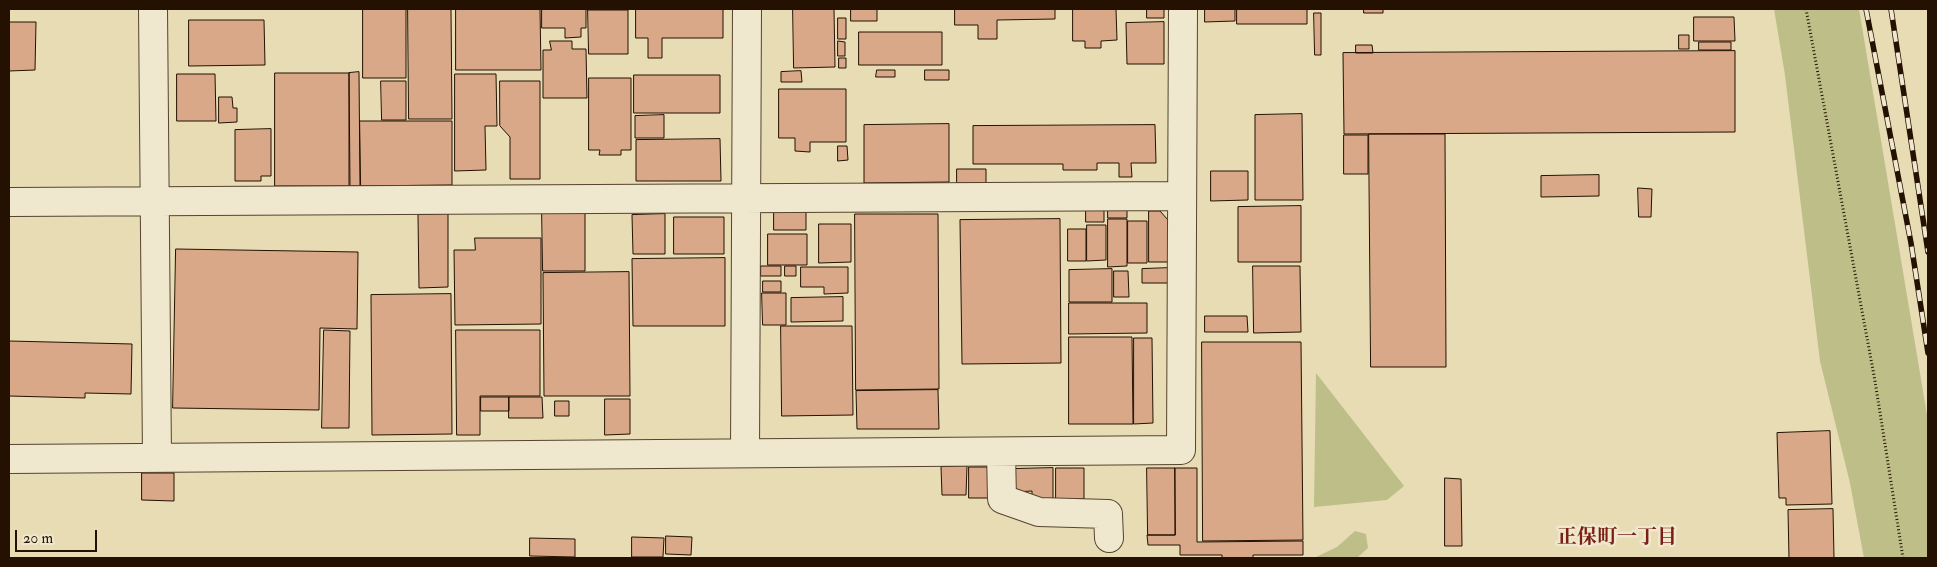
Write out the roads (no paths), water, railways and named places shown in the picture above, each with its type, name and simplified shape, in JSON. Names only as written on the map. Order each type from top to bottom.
[{"type":"street","points":[[153,9],[157,458]]},
{"type":"street","points":[[745,454],[747,9]]},
{"type":"street","points":[[9,459],[1181,450],[1183,9]]},
{"type":"street","points":[[9,202],[1182,196]]},
{"type":"street","points":[[1001,452],[1002,499],[1039,512],[1108,514],[1109,538]]},
{"type":"railway","points":[[1866,9],[1911,243],[1928,353]]},
{"type":"railway","points":[[1891,9],[1928,252]]},
{"type":"district","name":"正保町一丁目","points":[[1617,539]]}]
